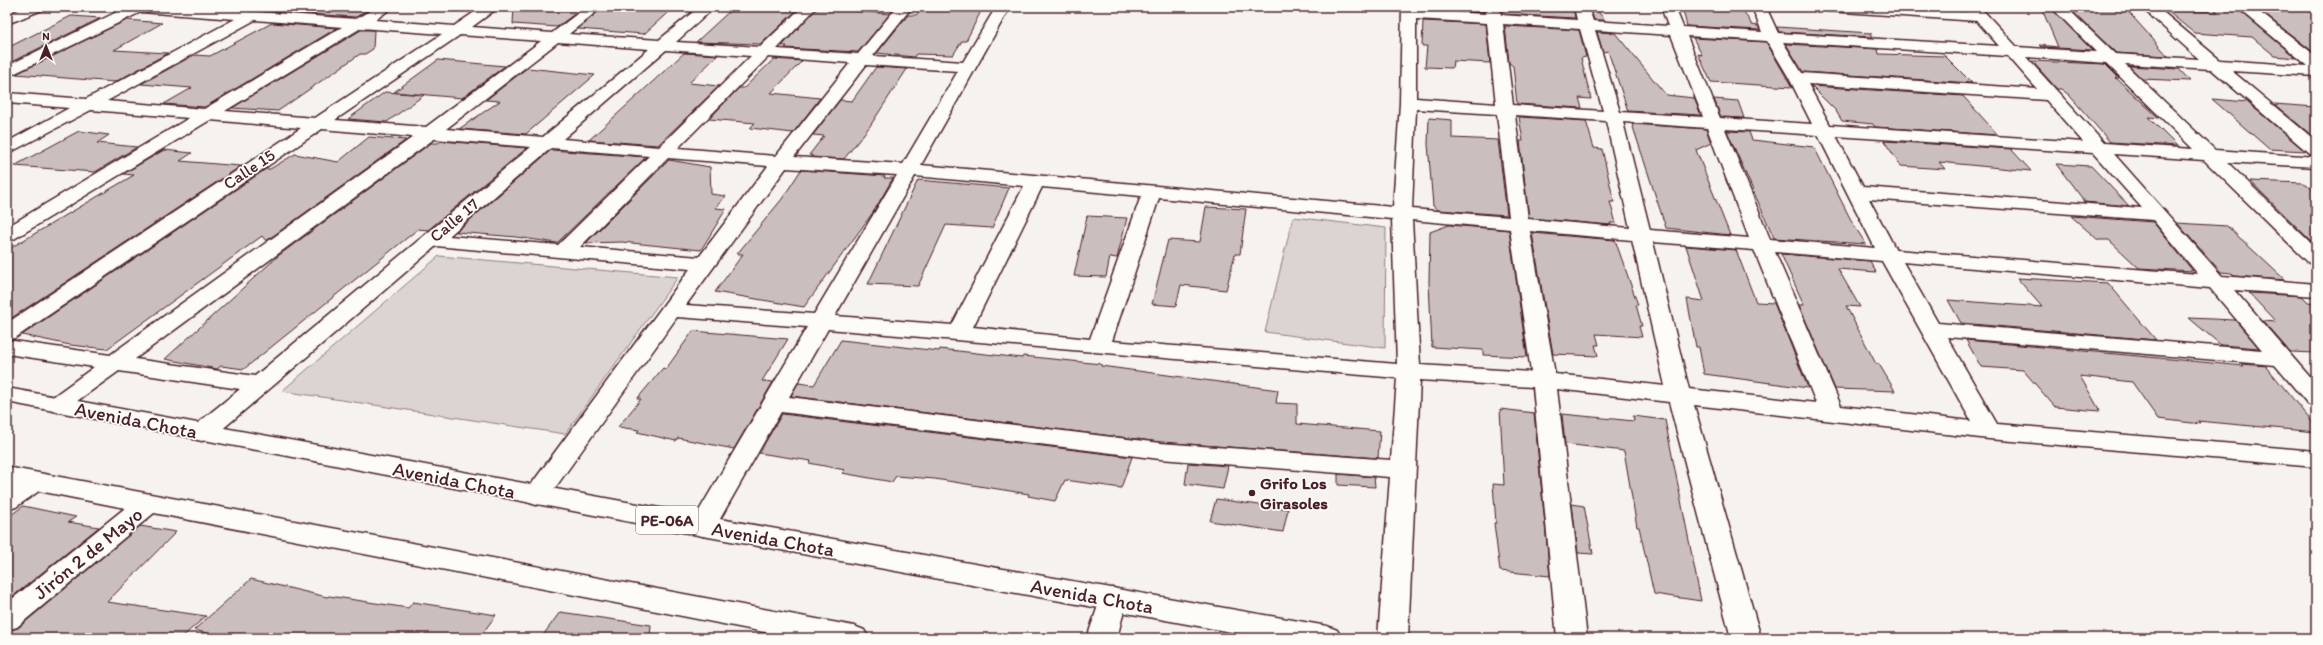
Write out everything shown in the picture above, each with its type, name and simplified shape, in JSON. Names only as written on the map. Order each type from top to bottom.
[{"type":"main road","points":[[7,20],[37,7]]},
{"type":"main road","points":[[7,72],[136,7],[455,32],[967,68]]},
{"type":"main road","points":[[7,149],[269,7]]},
{"type":"main road","points":[[12,229],[205,116],[386,7]]},
{"type":"main road","name":"Calle 15","points":[[7,332],[492,7]]},
{"type":"main road","points":[[58,404],[430,133],[595,7]]},
{"type":"main road","name":"Calle 17","points":[[202,433],[708,7]]},
{"type":"main road","points":[[562,253],[810,7]]},
{"type":"main road","points":[[536,496],[704,264],[861,60],[906,7]]},
{"type":"main road","points":[[703,526],[1003,7]]},
{"type":"main road","points":[[1668,7],[1762,245],[1832,414]]},
{"type":"main road","points":[[1759,7],[1772,37],[1797,78],[1822,130],[1888,254],[1989,431]]},
{"type":"main road","points":[[1828,7],[1976,12],[2052,95],[2096,148],[2159,215],[2316,399]]},
{"type":"main road","points":[[2058,7],[2112,58],[2316,259]]},
{"type":"main road","points":[[2148,7],[2214,65],[2316,150]]},
{"type":"main road","points":[[2244,7],[2316,64]]},
{"type":"main road","points":[[1393,638],[1402,468],[1409,372],[1402,213],[1408,103],[1409,11],[1583,16],[1678,31],[2316,71]]},
{"type":"main road","points":[[1494,13],[1519,223],[1544,380],[1572,638]]},
{"type":"main road","points":[[1583,16],[1613,116],[1679,395],[1746,638]]},
{"type":"main road","points":[[1797,78],[2052,95]]},
{"type":"main road","points":[[7,98],[315,125],[546,142],[782,162],[909,170],[1642,235],[2316,290]]},
{"type":"main road","points":[[1408,103],[2316,162]]},
{"type":"main road","points":[[959,332],[1036,182]]},
{"type":"main road","points":[[1099,346],[1152,191]]},
{"type":"main road","points":[[1855,192],[2159,215]]},
{"type":"main road","points":[[431,240],[562,253],[704,264]]},
{"type":"main road","points":[[672,310],[959,332],[1099,346],[1409,372],[1544,380],[1989,431],[2316,459]]},
{"type":"main road","points":[[1931,330],[2281,359]]},
{"type":"main road","points":[[7,347],[259,384]]},
{"type":"main road","name":"Avenida Chota","points":[[7,395],[536,496],[1327,638]]},
{"type":"main road","points":[[774,403],[1160,451],[1402,468]]},
{"type":"main road","points":[[7,476],[150,502],[796,633],[854,638]]},
{"type":"main road","points":[[7,501],[35,481]]},
{"type":"main road","name":"Jirón 2 de Mayo","points":[[7,619],[150,502]]},
{"type":"main road","points":[[1102,638],[1113,599]]},
{"type":"shaded area","points":[[1293,217],[1386,228],[1385,348],[1265,332]]},
{"type":"shaded area","points":[[439,256],[678,277],[565,434],[282,391]]},
{"type":"building","points":[[301,7],[373,7],[356,17],[291,13]]},
{"type":"building","points":[[514,7],[584,7],[557,27],[513,24]]},
{"type":"building","points":[[603,7],[674,7],[644,34],[578,29]]},
{"type":"building","points":[[734,7],[800,7],[761,44],[696,42]]},
{"type":"building","points":[[818,7],[890,14],[858,52],[785,48],[787,46],[782,46]]},
{"type":"building","points":[[952,7],[983,7],[966,41],[962,41],[953,55],[916,54],[914,57],[877,53],[908,15],[916,15],[922,9],[951,10]]},
{"type":"building","points":[[1424,7],[1484,7],[1484,12],[1424,9]]},
{"type":"building","points":[[1502,7],[1573,7],[1575,18],[1502,14]]},
{"type":"building","points":[[1590,7],[1594,7],[1605,20],[1594,20]]},
{"type":"building","points":[[1682,7],[1741,7],[1752,25],[1758,26],[1760,30],[1687,26]]},
{"type":"building","points":[[2041,7],[2050,7],[2092,50],[2041,47],[2039,45],[2058,47]]},
{"type":"building","points":[[2068,7],[2124,7],[2168,56],[2116,53]]},
{"type":"building","points":[[2211,7],[2236,7],[2296,58],[2275,56],[2252,37],[2194,33],[2166,10],[2218,12]]},
{"type":"building","points":[[2255,7],[2307,7],[2316,16],[2316,54]]},
{"type":"building","points":[[71,16],[101,18],[7,64],[7,48]]},
{"type":"building","points":[[127,20],[162,23],[114,50],[168,53],[115,82],[16,74]]},
{"type":"building","points":[[1423,21],[1486,24],[1490,63],[1453,61],[1452,68],[1425,67],[1427,46],[1422,46]]},
{"type":"building","points":[[272,23],[337,28],[205,107],[164,104],[192,88],[141,84],[194,55],[210,56]]},
{"type":"building","points":[[1505,26],[1579,30],[1586,57],[1581,58],[1591,99],[1579,98],[1582,108],[1517,104],[1513,66],[1509,63]]},
{"type":"building","points":[[1777,27],[1871,33],[1873,37],[1779,32]]},
{"type":"building","points":[[361,30],[374,30],[373,49],[365,54],[360,54],[278,111],[232,108]]},
{"type":"building","points":[[1597,32],[1615,33],[1666,95],[1694,98],[1701,115],[1628,111],[1608,51],[1603,52]]},
{"type":"building","points":[[1693,38],[1766,42],[1792,87],[1711,82],[1698,54],[1702,55]]},
{"type":"building","points":[[1786,44],[1878,49],[1879,54],[1945,56],[1972,83],[1803,72]]},
{"type":"building","points":[[684,53],[718,55],[689,83],[719,86],[658,145],[589,140]]},
{"type":"building","points":[[774,59],[802,61],[771,93],[820,98],[793,133],[750,128],[755,123],[709,119],[739,88],[744,88]]},
{"type":"building","points":[[438,60],[505,66],[462,98],[394,92]]},
{"type":"building","points":[[2032,61],[2105,64],[2119,78],[2116,78],[2159,118],[2148,117],[2177,146],[2110,142],[2069,95],[2061,89],[2057,89]]},
{"type":"building","points":[[2129,66],[2179,69],[2190,81],[2142,79]]},
{"type":"building","points":[[876,67],[907,69],[870,126],[844,159],[811,157],[812,155],[809,155],[824,136],[813,135],[840,100],[852,101]]},
{"type":"building","points":[[527,68],[595,75],[526,134],[459,129],[500,101],[486,100]]},
{"type":"building","points":[[1811,86],[1963,96],[1998,135],[1875,127],[1873,124],[1842,121],[1836,111]]},
{"type":"building","points":[[385,92],[424,95],[387,122],[348,119]]},
{"type":"building","points":[[1714,99],[1738,101],[1744,118],[1721,117]]},
{"type":"building","points":[[2212,99],[2247,102],[2305,151],[2269,149]]},
{"type":"building","points":[[2274,104],[2316,107],[2316,139]]},
{"type":"building","points":[[1519,117],[1586,121],[1594,148],[1602,149],[1614,202],[1610,202],[1616,223],[1610,223],[1611,225],[1529,218],[1520,141],[1523,141]]},
{"type":"building","points":[[1429,118],[1452,120],[1452,138],[1498,140],[1507,215],[1438,210],[1433,206],[1428,144]]},
{"type":"building","points":[[1632,124],[1706,129],[1711,143],[1696,150],[1730,235],[1666,228]]},
{"type":"building","points":[[79,131],[109,135],[97,143],[137,147],[95,172],[14,166]]},
{"type":"building","points":[[1727,131],[1749,132],[1752,140],[1814,147],[1853,224],[1866,244],[1774,238]]},
{"type":"building","points":[[369,137],[406,140],[266,241],[262,236],[107,349],[70,345],[22,335],[266,169],[270,169],[295,154],[338,162]]},
{"type":"building","points":[[441,141],[527,148],[428,230],[418,229],[244,369],[221,366],[217,369],[165,359],[278,256],[431,143],[438,143]]},
{"type":"building","points":[[1884,141],[2011,149],[2031,171],[1939,162],[1945,169],[1901,166]]},
{"type":"building","points":[[164,150],[192,153],[180,161],[241,166],[7,321],[7,250],[134,175],[123,174]]},
{"type":"building","points":[[551,150],[646,157],[557,243],[516,237],[456,232]]},
{"type":"building","points":[[669,160],[710,167],[711,194],[726,196],[715,208],[726,209],[701,250],[622,242],[586,243]]},
{"type":"building","points":[[2056,164],[2091,166],[2129,206],[2085,202]]},
{"type":"building","points":[[801,170],[885,176],[884,178],[893,178],[874,211],[804,307],[715,292],[743,254],[737,254],[782,199]]},
{"type":"building","points":[[918,180],[1009,188],[992,228],[946,225],[918,286],[868,284]]},
{"type":"building","points":[[2250,181],[2304,183],[2316,192],[2316,246]]},
{"type":"building","points":[[1206,207],[1246,209],[1240,254],[1235,254],[1226,290],[1181,285],[1176,306],[1152,304],[1168,240],[1200,242]]},
{"type":"building","points":[[1087,216],[1127,218],[1117,258],[1110,257],[1106,277],[1074,276]]},
{"type":"building","points":[[2071,216],[2153,222],[2193,271],[2139,268],[2109,240],[2098,240]]},
{"type":"building","points":[[2177,223],[2227,226],[2285,280],[2234,276],[2231,273],[2221,272]]},
{"type":"building","points":[[1449,225],[1509,230],[1527,357],[1483,355],[1483,350],[1432,347],[1429,283],[1430,232]]},
{"type":"building","points":[[1532,233],[1615,240],[1638,305],[1636,305],[1642,326],[1639,326],[1642,337],[1596,334],[1599,345],[1595,345],[1598,356],[1553,354]]},
{"type":"building","points":[[1686,246],[1736,250],[1756,302],[1774,303],[1808,388],[1704,374],[1699,347],[1696,347],[1687,299],[1704,301]]},
{"type":"building","points":[[1781,254],[1870,261],[1876,272],[1838,269],[1860,307],[1846,306],[1876,364],[1879,364],[1895,391],[1835,389],[1799,305],[1804,305]]},
{"type":"building","points":[[2017,278],[2108,283],[2156,340],[1961,323],[1948,300],[2042,307]]},
{"type":"building","points":[[2249,293],[2302,296],[2308,302],[2316,303],[2316,353],[2290,352],[2263,321],[2276,322]]},
{"type":"building","points":[[2189,318],[2235,320],[2259,348],[2221,345]]},
{"type":"building","points":[[693,331],[788,339],[762,381],[773,382],[734,449],[678,438],[676,441],[637,432],[639,430],[618,427],[641,399],[637,399],[663,368],[666,369]]},
{"type":"building","points":[[841,340],[939,351],[940,349],[1022,358],[1023,356],[1101,364],[1101,366],[1278,390],[1276,403],[1297,404],[1297,424],[1380,431],[1378,458],[1160,442],[791,396],[798,383],[814,385]]},
{"type":"building","points":[[1966,340],[2244,366],[2242,364],[2266,366],[2316,427],[2316,432],[2198,421],[2201,424],[2158,419],[2132,382],[2080,376],[2100,411],[2055,407],[2023,370],[1981,367]]},
{"type":"building","points":[[1500,409],[1534,413],[1550,576],[1500,571],[1494,523],[1496,523],[1493,484],[1504,485]]},
{"type":"building","points":[[782,414],[1132,457],[1121,488],[1065,480],[1055,501],[1028,496],[1029,494],[935,479],[896,476],[892,482],[842,473],[845,470],[809,463],[811,461],[759,453]]},
{"type":"building","points":[[1562,414],[1634,421],[1633,416],[1665,420],[1701,601],[1654,594],[1639,527],[1637,527],[1624,451],[1565,444]]},
{"type":"building","points":[[1188,463],[1228,466],[1223,489],[1185,484]]},
{"type":"building","points":[[1338,474],[1374,477],[1375,487],[1338,485]]},
{"type":"building","points":[[1216,499],[1288,509],[1283,532],[1210,521]]},
{"type":"building","points":[[1572,504],[1584,506],[1593,554],[1578,553]]},
{"type":"building","points":[[23,506],[76,517],[68,522],[99,527],[7,601],[7,518]]},
{"type":"building","points":[[140,526],[176,532],[107,602],[206,616],[181,638],[25,638],[7,634],[7,631],[18,628]]},
{"type":"building","points":[[251,579],[327,597],[329,596],[408,608],[413,602],[496,615],[479,638],[227,638],[194,630]]},
{"type":"building","points":[[560,612],[651,625],[650,638],[541,638]]},
{"type":"place","name":"Grifo Los Girasoles","points":[[1252,493]]}]
